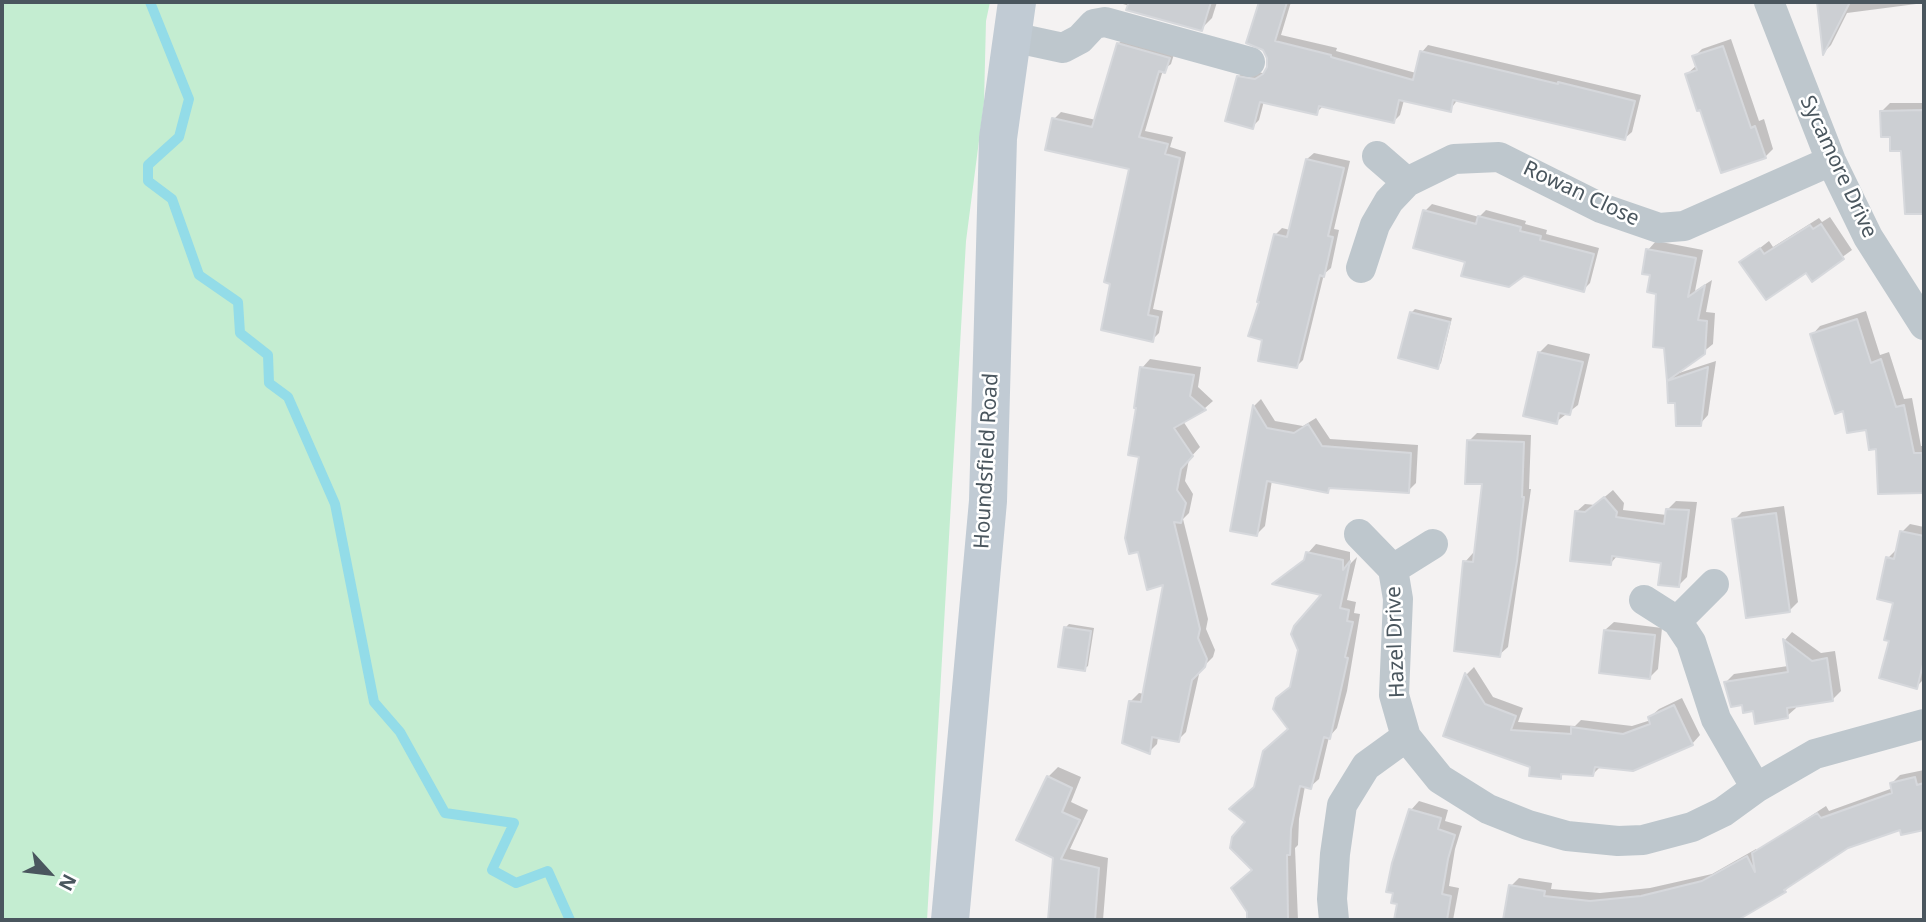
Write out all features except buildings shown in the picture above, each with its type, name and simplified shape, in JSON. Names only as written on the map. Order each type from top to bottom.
[{"type":"street","name":"Sycamore Drive","points":[[1769,2],[1831,161],[1868,236],[1924,325]]},
{"type":"street","points":[[1014,19],[1063,48],[1080,39],[1094,24],[1105,22],[1250,62]]},
{"type":"street","name":"Houndsfield Road","points":[[950,920],[988,501],[998,138],[1014,19]]},
{"type":"street","points":[[1377,156],[1407,182]]},
{"type":"street","name":"Rowan Close","points":[[1361,268],[1382,212],[1407,182],[1454,159],[1499,157],[1601,208],[1659,228],[1684,226],[1831,161]]},
{"type":"street","name":"Hazel Drive","points":[[1359,534],[1393,569],[1398,599],[1394,695],[1406,737],[1440,779],[1488,809],[1528,825],[1567,835],[1618,841],[1643,840],[1692,827],[1815,754],[1924,724]]},
{"type":"street","name":"Hazel Drive","points":[[1393,569],[1433,544]]},
{"type":"street","points":[[1677,621],[1714,584]]},
{"type":"street","points":[[1644,600],[1677,621],[1691,642],[1716,719],[1756,788]]},
{"type":"street","points":[[1334,920],[1332,899],[1342,806],[1366,766],[1406,737]]},
{"type":"green space","points":[[2,2],[990,2],[986,21],[984,102],[966,241],[927,920],[2,920]]},
{"type":"waterway","points":[[150,2],[189,99],[179,137],[148,165],[148,181],[172,199],[199,275],[238,302],[240,333],[268,355],[269,383],[288,397],[335,504],[374,702],[400,732],[445,813],[514,823],[492,870],[516,883],[548,871],[570,920]]}]
